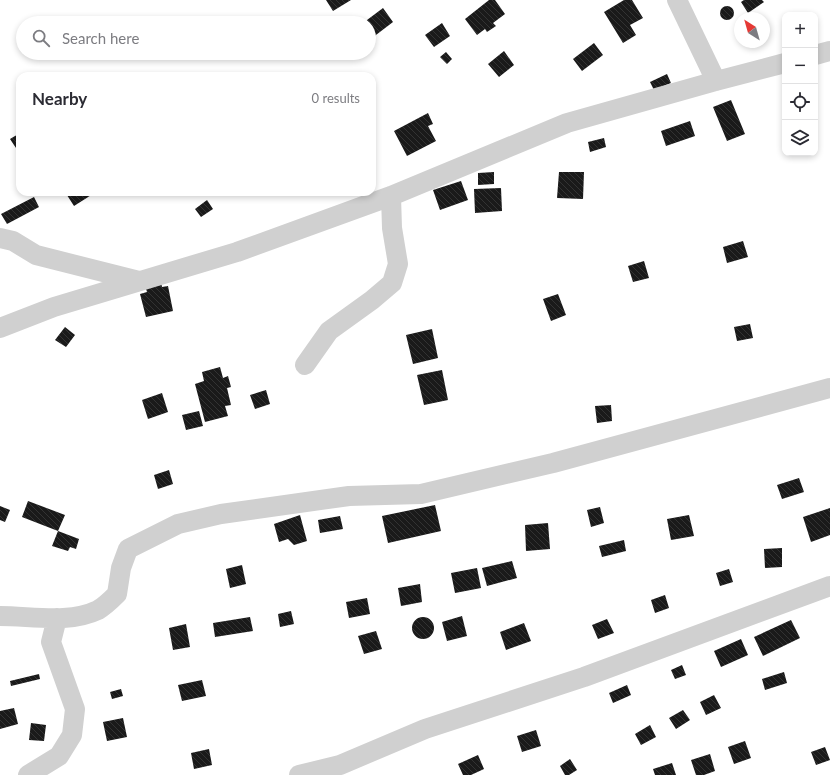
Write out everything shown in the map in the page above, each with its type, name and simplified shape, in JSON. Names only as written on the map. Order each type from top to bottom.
[{"type":"street","points":[[677,0],[716,81]]},
{"type":"street","points":[[818,54],[830,51]]},
{"type":"street","points":[[0,328],[54,307],[237,252],[391,196],[567,123],[782,64]]},
{"type":"street","points":[[305,365],[329,331],[372,300],[392,283],[398,264],[392,228],[391,196]]},
{"type":"street","points":[[0,238],[13,241],[36,255],[139,281]]},
{"type":"street","points":[[0,616],[57,618],[77,617],[99,609],[117,594],[121,568],[128,549],[178,524],[221,514],[349,496],[421,494],[553,463],[830,388]]},
{"type":"street","points":[[299,775],[340,765],[425,729],[584,676],[830,586]]},
{"type":"street","points":[[28,775],[59,756],[72,735],[74,709],[51,642],[57,618]]},
{"type":"building","points":[[326,0],[351,0],[333,11]]},
{"type":"building","points":[[489,0],[495,0],[505,14],[493,23],[496,26],[487,32],[485,29],[477,35],[465,19]]},
{"type":"building","points":[[624,0],[632,0],[643,18],[630,25],[636,35],[623,43],[604,12]]},
{"type":"building","points":[[744,0],[762,0],[764,2],[747,12],[741,2]]},
{"type":"building","points":[[727,6],[733,10],[734,13],[732,18],[727,20],[722,18],[720,13],[722,8]]},
{"type":"building","points":[[383,8],[393,22],[376,35],[376,16],[372,16]]},
{"type":"building","points":[[442,23],[450,36],[434,47],[425,35]]},
{"type":"building","points":[[594,43],[603,55],[582,71],[573,59]]},
{"type":"building","points":[[504,51],[514,65],[499,77],[488,64]]},
{"type":"building","points":[[446,52],[452,59],[447,64],[440,57]]},
{"type":"building","points":[[667,74],[671,83],[654,90],[650,82]]},
{"type":"building","points":[[731,100],[745,134],[727,141],[713,107]]},
{"type":"building","points":[[428,113],[433,124],[428,126],[436,141],[407,156],[394,131]]},
{"type":"building","points":[[690,121],[695,136],[666,146],[661,131]]},
{"type":"building","points":[[16,135],[16,148],[10,139]]},
{"type":"building","points":[[604,138],[606,147],[590,152],[588,142]]},
{"type":"building","points":[[494,172],[494,184],[478,185],[478,173]]},
{"type":"building","points":[[559,172],[584,172],[583,199],[557,198]]},
{"type":"building","points":[[461,181],[468,200],[440,210],[433,190]]},
{"type":"building","points":[[501,188],[502,211],[475,213],[474,189]]},
{"type":"building","points":[[68,196],[90,196],[74,206]]},
{"type":"building","points":[[34,197],[39,207],[7,224],[1,214]]},
{"type":"building","points":[[207,200],[213,209],[201,217],[195,209]]},
{"type":"building","points":[[743,241],[748,257],[727,263],[723,247]]},
{"type":"building","points":[[644,261],[649,278],[633,282],[628,266]]},
{"type":"building","points":[[161,282],[162,287],[168,286],[173,311],[146,317],[140,294],[147,292],[145,286]]},
{"type":"building","points":[[558,294],[566,315],[551,321],[543,299]]},
{"type":"building","points":[[750,324],[753,338],[737,341],[734,327]]},
{"type":"building","points":[[65,327],[75,335],[66,347],[55,340]]},
{"type":"building","points":[[432,329],[438,358],[413,364],[406,335]]},
{"type":"building","points":[[220,367],[223,378],[228,376],[231,387],[227,388],[231,405],[225,406],[228,416],[205,422],[195,384],[204,381],[202,372]]},
{"type":"building","points":[[442,370],[448,400],[424,405],[417,375]]},
{"type":"building","points":[[266,390],[270,404],[255,409],[250,395]]},
{"type":"building","points":[[162,393],[168,412],[148,419],[142,400]]},
{"type":"building","points":[[611,405],[612,421],[597,423],[595,406]]},
{"type":"building","points":[[199,411],[203,426],[186,430],[182,415]]},
{"type":"building","points":[[169,470],[173,484],[158,489],[154,475]]},
{"type":"building","points":[[799,478],[804,492],[782,499],[777,485]]},
{"type":"building","points":[[28,501],[65,515],[58,531],[22,517]]},
{"type":"building","points":[[435,505],[441,531],[388,543],[382,516]]},
{"type":"building","points":[[0,506],[10,510],[5,522],[0,520]]},
{"type":"building","points":[[600,507],[604,523],[591,527],[587,510]]},
{"type":"building","points":[[830,508],[830,535],[811,542],[803,517]]},
{"type":"building","points":[[300,515],[307,541],[294,545],[288,539],[279,542],[274,524]]},
{"type":"building","points":[[689,515],[694,536],[671,540],[667,519]]},
{"type":"building","points":[[340,516],[343,529],[320,533],[318,520]]},
{"type":"building","points":[[548,523],[550,549],[526,551],[525,525]]},
{"type":"building","points":[[58,531],[79,539],[76,549],[70,547],[68,551],[52,546]]},
{"type":"building","points":[[624,540],[626,551],[602,557],[599,546]]},
{"type":"building","points":[[782,548],[782,567],[765,568],[764,549]]},
{"type":"building","points":[[512,561],[517,578],[487,586],[482,568]]},
{"type":"building","points":[[242,565],[246,584],[230,588],[226,569]]},
{"type":"building","points":[[477,568],[481,588],[455,593],[451,573]]},
{"type":"building","points":[[729,569],[733,582],[720,586],[716,573]]},
{"type":"building","points":[[420,584],[422,602],[401,606],[398,588]]},
{"type":"building","points":[[665,595],[669,608],[655,613],[651,600]]},
{"type":"building","points":[[367,598],[370,614],[349,618],[346,602]]},
{"type":"building","points":[[291,611],[294,624],[280,627],[278,614]]},
{"type":"building","points":[[462,616],[467,636],[447,641],[442,622]]},
{"type":"building","points":[[250,617],[253,631],[215,637],[213,623]]},
{"type":"building","points":[[423,617],[431,620],[434,628],[431,636],[423,639],[415,636],[412,628],[415,620]]},
{"type":"building","points":[[607,619],[614,633],[598,639],[592,625]]},
{"type":"building","points":[[791,620],[800,638],[763,656],[754,637]]},
{"type":"building","points":[[524,623],[531,641],[506,650],[500,632]]},
{"type":"building","points":[[186,624],[190,647],[173,650],[169,628]]},
{"type":"building","points":[[376,631],[382,649],[364,654],[358,636]]},
{"type":"building","points":[[741,639],[748,655],[721,667],[714,651]]},
{"type":"building","points":[[682,665],[686,675],[675,679],[671,670]]},
{"type":"building","points":[[784,672],[787,683],[765,690],[762,679]]},
{"type":"building","points":[[39,674],[40,679],[11,686],[10,681]]},
{"type":"building","points":[[202,680],[206,696],[182,701],[178,685]]},
{"type":"building","points":[[627,685],[631,695],[613,703],[609,693]]},
{"type":"building","points":[[121,689],[123,696],[112,699],[110,692]]},
{"type":"building","points":[[714,695],[721,708],[706,715],[700,702]]},
{"type":"building","points":[[14,708],[18,724],[0,729],[0,711]]},
{"type":"building","points":[[683,710],[690,720],[676,729],[669,718]]},
{"type":"building","points":[[123,718],[127,737],[107,741],[103,722]]},
{"type":"building","points":[[31,723],[46,725],[44,741],[29,740]]},
{"type":"building","points":[[650,725],[656,737],[641,745],[635,734]]},
{"type":"building","points":[[536,730],[541,746],[522,752],[517,736]]},
{"type":"building","points":[[745,741],[751,758],[734,764],[728,747]]},
{"type":"building","points":[[825,747],[830,760],[816,765],[811,752]]},
{"type":"building","points":[[209,749],[212,765],[194,769],[191,753]]},
{"type":"building","points":[[710,754],[715,771],[704,775],[696,775],[691,760]]},
{"type":"building","points":[[478,755],[484,769],[471,775],[463,775],[458,764]]},
{"type":"building","points":[[570,759],[577,770],[569,775],[565,775],[560,766]]},
{"type":"building","points":[[672,763],[676,775],[655,775],[653,769]]}]
